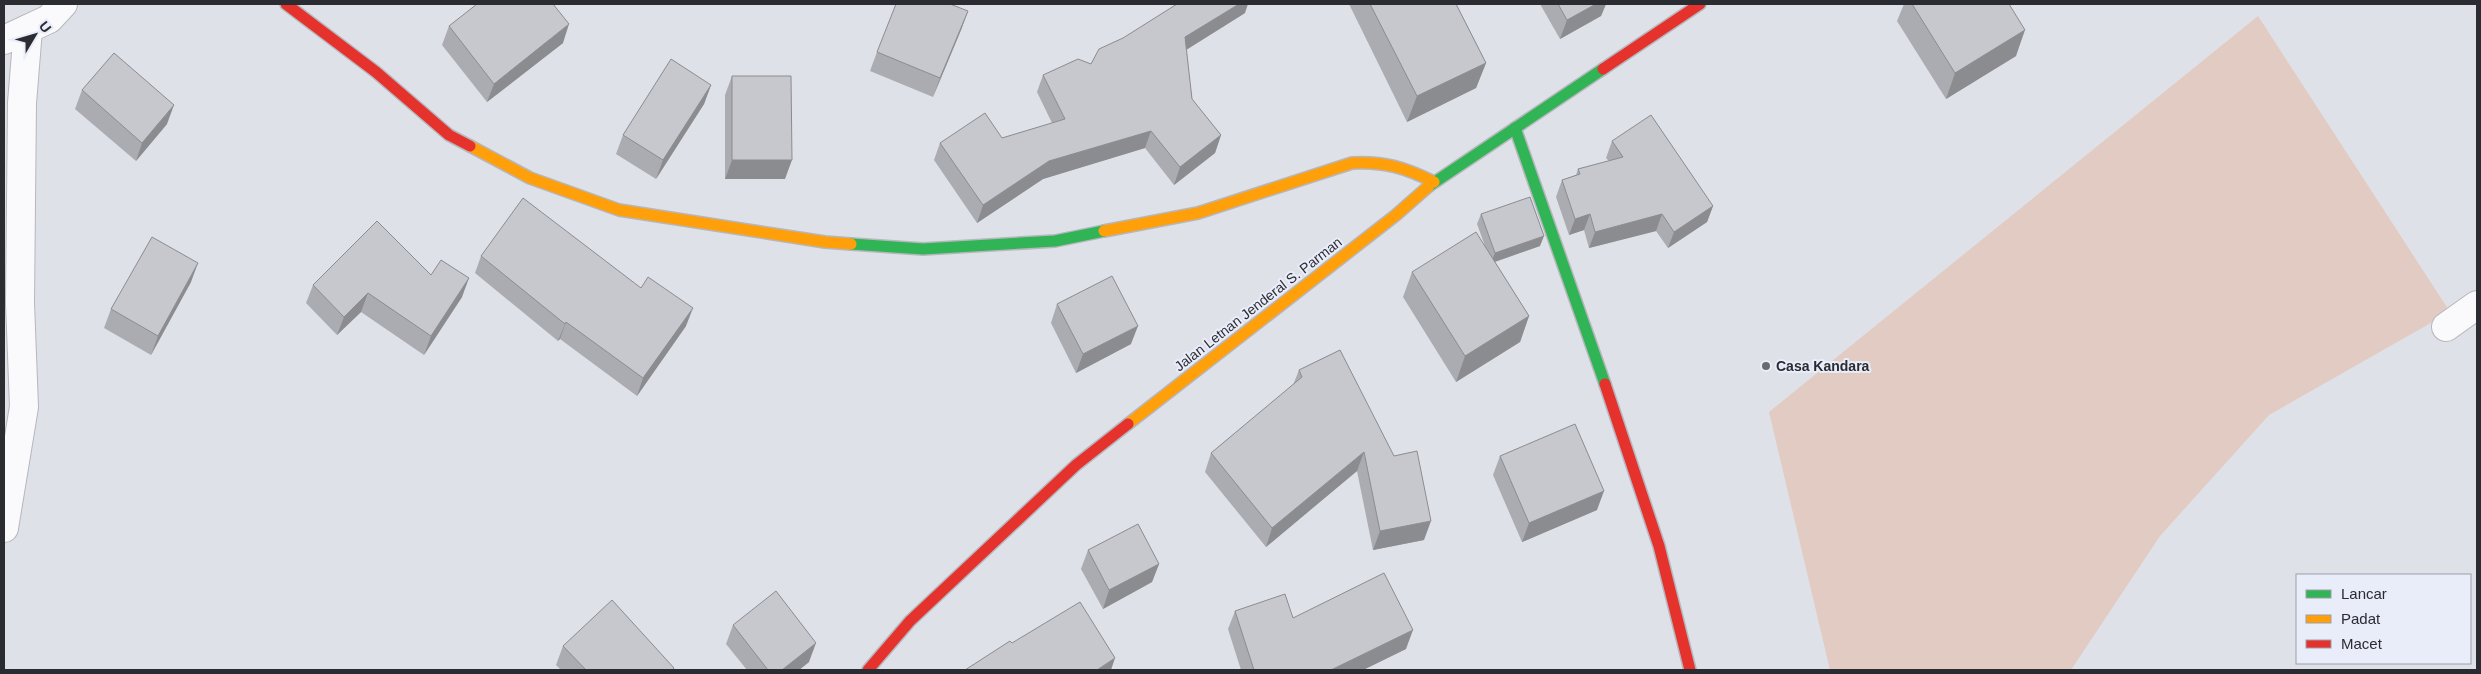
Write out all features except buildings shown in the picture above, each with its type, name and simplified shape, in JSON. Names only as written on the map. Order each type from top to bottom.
[{"type":"street","points":[[4,528],[24,407],[21,263],[22,103],[16,34],[49,19],[63,4]]},
{"type":"street","points":[[286,4],[376,72],[449,135],[530,178],[619,210],[824,242],[923,249],[1055,241],[1198,213],[1334,168],[1352,163],[1378,160],[1400,165],[1434,182]]},
{"type":"street","name":"Jalan Letnan Jenderal S. Parman","points":[[868,670],[910,621],[1076,464],[1396,215],[1434,182],[1700,4]]},
{"type":"street","points":[[1515,128],[1610,398],[1659,546],[1690,670]]},
{"type":"street","points":[[2446,327],[2477,306]]},
{"type":"shaded area","points":[[2258,16],[2450,312],[2269,415],[2160,536],[2071,670],[1830,670],[1769,412]]},
{"type":"traffic: fast","points":[[1429,186],[1603,69]]},
{"type":"traffic: fast","points":[[1515,128],[1605,384]]},
{"type":"traffic: fast","points":[[851,244],[923,249],[1055,241],[1104,231]]},
{"type":"traffic: slow","points":[[470,146],[530,178],[619,210],[825,242],[851,244]]},
{"type":"traffic: slow","points":[[1104,231],[1198,213],[1352,163],[1385,164],[1414,173],[1434,182]]},
{"type":"traffic: slow","points":[[1128,424],[1396,215],[1429,186]]},
{"type":"traffic: jam","points":[[286,4],[376,72],[449,135],[470,146]]},
{"type":"traffic: jam","points":[[1603,69],[1700,4]]},
{"type":"traffic: jam","points":[[1605,384],[1659,546],[1690,670]]},
{"type":"traffic: jam","points":[[868,670],[910,621],[1076,465],[1128,424]]},
{"type":"place","name":"Casa Kandara","points":[[1766,366]]}]
